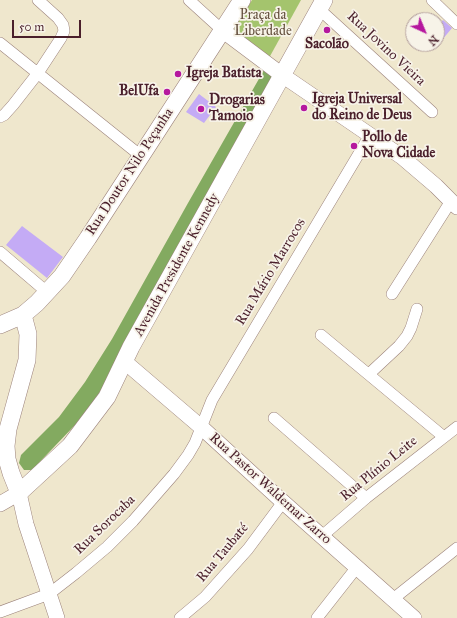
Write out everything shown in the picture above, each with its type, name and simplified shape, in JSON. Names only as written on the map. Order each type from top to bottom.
[{"type":"main road","name":"Rua Doutor Nilo Peçanha","points":[[0,325],[23,315],[48,293],[62,276],[242,0]]},
{"type":"main road","name":"Avenida Presidente Kennedy","points":[[0,504],[19,493],[70,446],[107,397],[131,347],[180,262],[322,4]]},
{"type":"main road","points":[[222,30],[282,75],[370,134],[414,167],[454,204]]},
{"type":"main road","points":[[23,315],[28,334],[27,360],[8,429],[6,446],[9,466],[19,493],[26,524],[57,618]]},
{"type":"main road","name":"Rua Pastor Waldemar Zarro","points":[[125,362],[201,427],[414,618]]},
{"type":"street","points":[[0,117],[4,116],[38,73],[64,31],[63,25],[58,18],[38,0]]},
{"type":"street","points":[[189,0],[222,30]]},
{"type":"street","points":[[432,0],[457,24]]},
{"type":"street","name":"Rua Jovino Vieira","points":[[322,4],[432,112]]},
{"type":"street","points":[[0,43],[141,156]]},
{"type":"street","name":"Rua Mário Marrocos","points":[[201,427],[212,400],[370,134]]},
{"type":"street","points":[[392,294],[454,204]]},
{"type":"street","points":[[0,252],[48,293]]},
{"type":"street","points":[[369,374],[399,346],[407,336],[417,309]]},
{"type":"street","points":[[321,335],[444,437]]},
{"type":"street","points":[[274,418],[366,498]]},
{"type":"street","name":"Rua Sorocaba","points":[[0,612],[49,594],[100,552],[133,521],[154,498],[188,455],[201,427]]},
{"type":"street","name":"Rua Plínio Leite","points":[[322,536],[366,498],[457,427]]},
{"type":"street","name":"Rua Taubaté","points":[[180,618],[205,597],[239,560],[283,502]]},
{"type":"street","points":[[393,599],[457,548]]},
{"type":"street","points":[[317,618],[357,567]]},
{"type":"green space","name":"Praça da Liberdade","points":[[252,0],[301,0],[269,58],[231,33]]},
{"type":"green space","points":[[264,70],[277,77],[98,395],[76,424],[32,470],[24,470],[19,463],[21,455],[59,417],[85,382],[112,339]]},
{"type":"building","points":[[445,22],[452,28],[445,36]]},
{"type":"building","name":"Drogarias Tamoio","points":[[199,94],[216,107],[204,123],[186,112]]},
{"type":"building","points":[[22,226],[63,257],[47,278],[6,245]]},
{"type":"place","name":"Sacolão","points":[[327,30]]},
{"type":"place","name":"Igreja Batista","points":[[178,74]]},
{"type":"place","name":"BelUfa","points":[[167,92]]},
{"type":"place","name":"Igreja Universal do Reino de Deus","points":[[304,108]]},
{"type":"place","name":"Drogarias Tamoio","points":[[201,109]]},
{"type":"place","name":"Pollo de Nova Cidade","points":[[354,146]]}]
